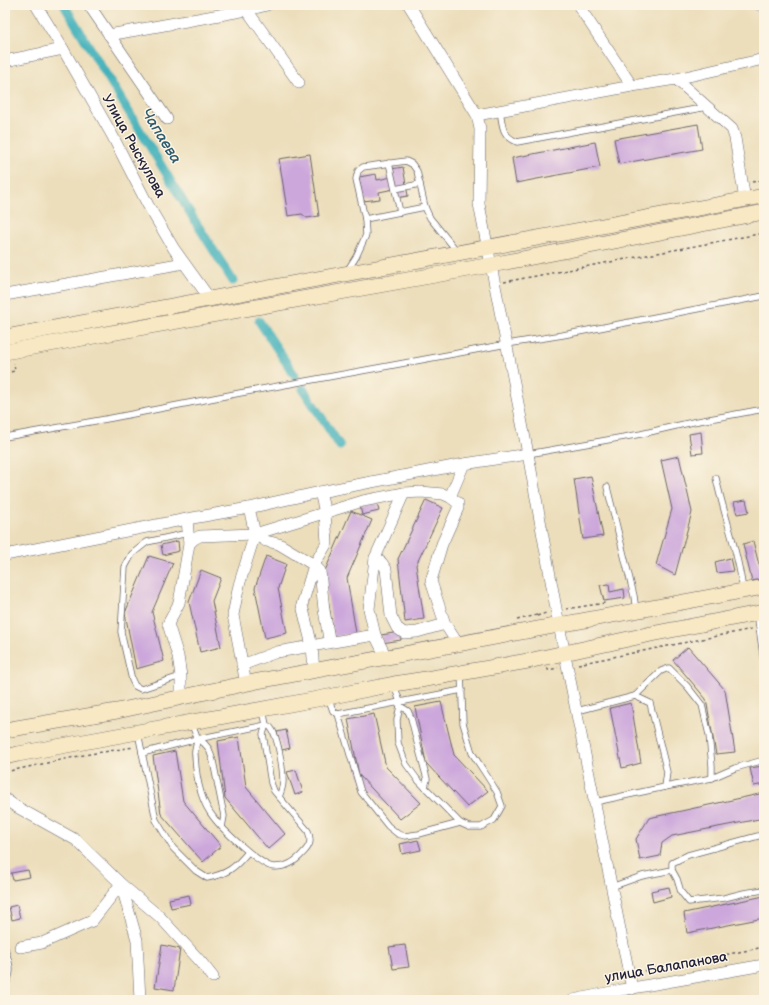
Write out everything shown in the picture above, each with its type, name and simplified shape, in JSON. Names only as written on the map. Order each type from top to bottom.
[{"type":"street","name":"Улица Рыскулова","points":[[36,5],[112,135],[148,205],[174,249],[210,299]]},
{"type":"street","points":[[89,5],[167,119]]},
{"type":"street","points":[[109,35],[267,5]]},
{"type":"street","points":[[409,5],[477,115],[480,129],[479,204],[528,454],[558,618],[632,989]]},
{"type":"street","points":[[578,5],[632,86]]},
{"type":"street","points":[[760,5],[764,7]]},
{"type":"street","points":[[245,8],[299,84]]},
{"type":"street","points":[[5,60],[63,49]]},
{"type":"street","points":[[477,115],[676,79],[764,59]]},
{"type":"street","points":[[9,352],[491,265],[761,212],[755,198],[743,184],[736,138],[732,129],[676,79]]},
{"type":"street","points":[[5,337],[755,198]]},
{"type":"street","points":[[5,295],[184,263]]},
{"type":"street","points":[[5,556],[249,508],[320,492],[464,464],[528,454]]},
{"type":"street","points":[[450,497],[464,464]]},
{"type":"street","points":[[314,671],[312,646],[302,605],[314,565],[327,543],[320,492]]},
{"type":"street","points":[[189,539],[194,539],[200,536],[255,534],[362,501],[404,493],[421,492],[443,494],[458,503],[458,508],[442,544],[431,580],[445,624],[458,644]]},
{"type":"street","points":[[386,657],[374,635],[370,609],[375,558],[404,493]]},
{"type":"street","points":[[246,684],[233,615],[239,585],[255,534],[249,508]]},
{"type":"street","points":[[181,697],[181,676],[178,656],[168,624],[179,603],[189,539],[187,519]]},
{"type":"street","points":[[255,534],[266,541],[279,544],[314,565],[320,571],[329,639],[327,642]]},
{"type":"street","points":[[375,558],[382,563],[386,569],[390,616],[397,628],[404,633],[408,633],[445,624]]},
{"type":"street","points":[[5,730],[118,711],[246,684],[539,629],[558,618],[636,611],[764,587]]},
{"type":"street","points":[[5,757],[546,657],[567,659],[651,634],[760,618]]},
{"type":"street","points":[[242,665],[277,652],[327,642],[374,635]]},
{"type":"street","points":[[5,799],[76,840],[121,884],[160,917],[213,977]]},
{"type":"street","points":[[20,947],[42,943],[92,921],[121,884]]},
{"type":"street","points":[[121,884],[137,940],[140,1000]]},
{"type":"street","name":"улица Балапанова","points":[[574,1000],[621,990],[764,965]]},
{"type":"lane","points":[[500,111],[504,132],[509,138],[517,142],[708,107]]},
{"type":"lane","points":[[346,274],[366,235],[365,219],[356,179],[358,171],[363,167],[406,161],[412,164],[417,171],[425,207],[430,218],[458,253]]},
{"type":"lane","points":[[389,163],[400,212]]},
{"type":"lane","points":[[395,189],[420,184]]},
{"type":"lane","points":[[365,219],[425,207]]},
{"type":"lane","points":[[5,437],[507,344],[563,335],[764,296]]},
{"type":"lane","points":[[528,454],[640,434],[693,422],[764,409]]},
{"type":"lane","points":[[716,478],[721,502],[741,574],[743,591]]},
{"type":"lane","points":[[608,488],[634,596],[636,611]]},
{"type":"lane","points":[[181,676],[141,689],[136,686],[132,680],[121,632],[122,605],[125,567],[132,554],[146,542],[189,539]]},
{"type":"lane","points":[[760,618],[764,662]]},
{"type":"lane","points":[[577,711],[635,696],[661,670],[670,668],[702,705],[710,743],[712,778]]},
{"type":"lane","points":[[394,684],[400,704],[397,720],[398,743],[406,764],[425,787],[460,823],[470,827],[481,827],[494,820],[502,806],[497,792],[472,752],[463,722],[461,673]]},
{"type":"lane","points":[[328,697],[333,711],[338,714],[400,704],[462,690]]},
{"type":"lane","points":[[635,696],[650,703],[667,772],[665,787]]},
{"type":"lane","points":[[400,704],[408,711],[411,718],[427,779],[425,787]]},
{"type":"lane","points":[[191,722],[197,739],[194,754],[198,783],[204,802],[214,818],[248,852],[261,861],[273,868],[286,866],[296,861],[309,847],[311,838],[308,832],[272,787],[263,734],[266,725],[263,709]]},
{"type":"lane","points":[[338,714],[361,792],[388,826],[398,834],[405,836],[419,834],[460,823]]},
{"type":"lane","points":[[142,753],[197,739],[266,725],[270,727],[274,733],[281,761],[283,783],[279,797]]},
{"type":"lane","points":[[138,732],[156,820],[173,848],[196,871],[207,878],[218,876],[227,872],[238,864],[248,852]]},
{"type":"lane","points":[[197,739],[204,743],[209,749],[213,761],[224,816],[222,827]]},
{"type":"lane","points":[[595,802],[712,778],[735,768],[764,760]]},
{"type":"lane","points":[[764,835],[688,855],[672,863],[672,870],[677,879],[681,892],[689,902],[724,898],[764,890]]},
{"type":"lane","points":[[611,887],[642,876],[672,870]]},
{"type":"lane","points":[[5,948],[11,971],[5,985]]},
{"type":"path","points":[[743,184],[764,180]]},
{"type":"path","points":[[495,284],[764,233]]},
{"type":"path","points":[[5,373],[15,371],[9,352]]},
{"type":"path","points":[[539,629],[537,615],[558,618]]},
{"type":"path","points":[[546,657],[548,670],[567,659],[590,661],[760,618]]},
{"type":"path","points":[[628,974],[764,947]]},
{"type":"building","points":[[698,124],[702,149],[619,164],[614,139]]},
{"type":"building","points":[[595,142],[600,167],[516,183],[512,158]]},
{"type":"building","points":[[310,154],[319,216],[307,218],[302,214],[288,216],[279,159]]},
{"type":"building","points":[[403,167],[408,196],[396,198],[394,189],[379,192],[380,199],[363,201],[359,177],[376,174],[377,180],[392,177],[391,169]]},
{"type":"building","points":[[701,432],[703,453],[692,454],[689,434]]},
{"type":"building","points":[[679,456],[692,512],[675,575],[656,565],[672,509],[661,460]]},
{"type":"building","points":[[591,476],[603,536],[583,539],[574,479]]},
{"type":"building","points":[[426,500],[443,508],[416,565],[424,619],[405,622],[398,559]]},
{"type":"building","points":[[746,500],[749,512],[737,514],[734,502]]},
{"type":"building","points":[[377,502],[379,511],[362,515],[360,506]]},
{"type":"building","points":[[351,511],[372,520],[347,578],[356,633],[334,637],[324,573]]},
{"type":"building","points":[[178,541],[179,551],[163,555],[161,545]]},
{"type":"building","points":[[753,541],[759,565],[764,564],[764,578],[752,581],[743,544]]},
{"type":"building","points":[[149,556],[173,563],[152,612],[164,661],[136,669],[125,613]]},
{"type":"building","points":[[266,556],[286,564],[278,588],[287,633],[265,638],[255,588]]},
{"type":"building","points":[[730,558],[733,571],[717,573],[715,562]]},
{"type":"building","points":[[201,570],[221,578],[212,601],[221,647],[200,652],[189,602]]},
{"type":"building","points":[[609,584],[610,592],[624,589],[625,598],[604,601],[600,585]]},
{"type":"building","points":[[400,632],[401,640],[382,643],[381,635]]},
{"type":"building","points":[[688,647],[725,690],[735,752],[716,754],[706,699],[673,660]]},
{"type":"building","points":[[441,702],[454,755],[488,791],[467,807],[426,763],[415,707]]},
{"type":"building","points":[[631,703],[641,763],[622,768],[610,708]]},
{"type":"building","points":[[374,714],[386,767],[421,803],[400,819],[359,775],[348,719]]},
{"type":"building","points":[[286,730],[290,748],[282,750],[277,732]]},
{"type":"building","points":[[239,737],[246,787],[285,834],[268,849],[225,798],[218,741]]},
{"type":"building","points":[[175,751],[183,801],[221,846],[203,862],[161,814],[153,756]]},
{"type":"building","points":[[763,766],[764,784],[754,786],[750,768]]},
{"type":"building","points":[[296,770],[303,792],[295,795],[287,772]]},
{"type":"building","points":[[764,793],[764,818],[672,836],[662,843],[660,856],[640,860],[636,839],[649,818]]},
{"type":"building","points":[[418,840],[421,850],[402,854],[400,844]]},
{"type":"building","points":[[28,870],[30,877],[13,880],[11,873]]},
{"type":"building","points":[[669,887],[671,897],[653,902],[651,891]]},
{"type":"building","points":[[189,895],[191,904],[171,908],[169,899]]},
{"type":"building","points":[[764,896],[764,918],[687,933],[684,913]]},
{"type":"building","points":[[17,905],[20,918],[12,920],[9,907]]},
{"type":"building","points":[[162,945],[180,949],[174,990],[155,987]]},
{"type":"building","points":[[405,945],[409,967],[393,969],[389,947]]},
{"type":"waterway","name":"Чапаева","points":[[64,5],[233,281]]},
{"type":"waterway","name":"Чапаева","points":[[259,321],[295,376]]},
{"type":"waterway","name":"Чапаева","points":[[303,389],[340,446]]}]
